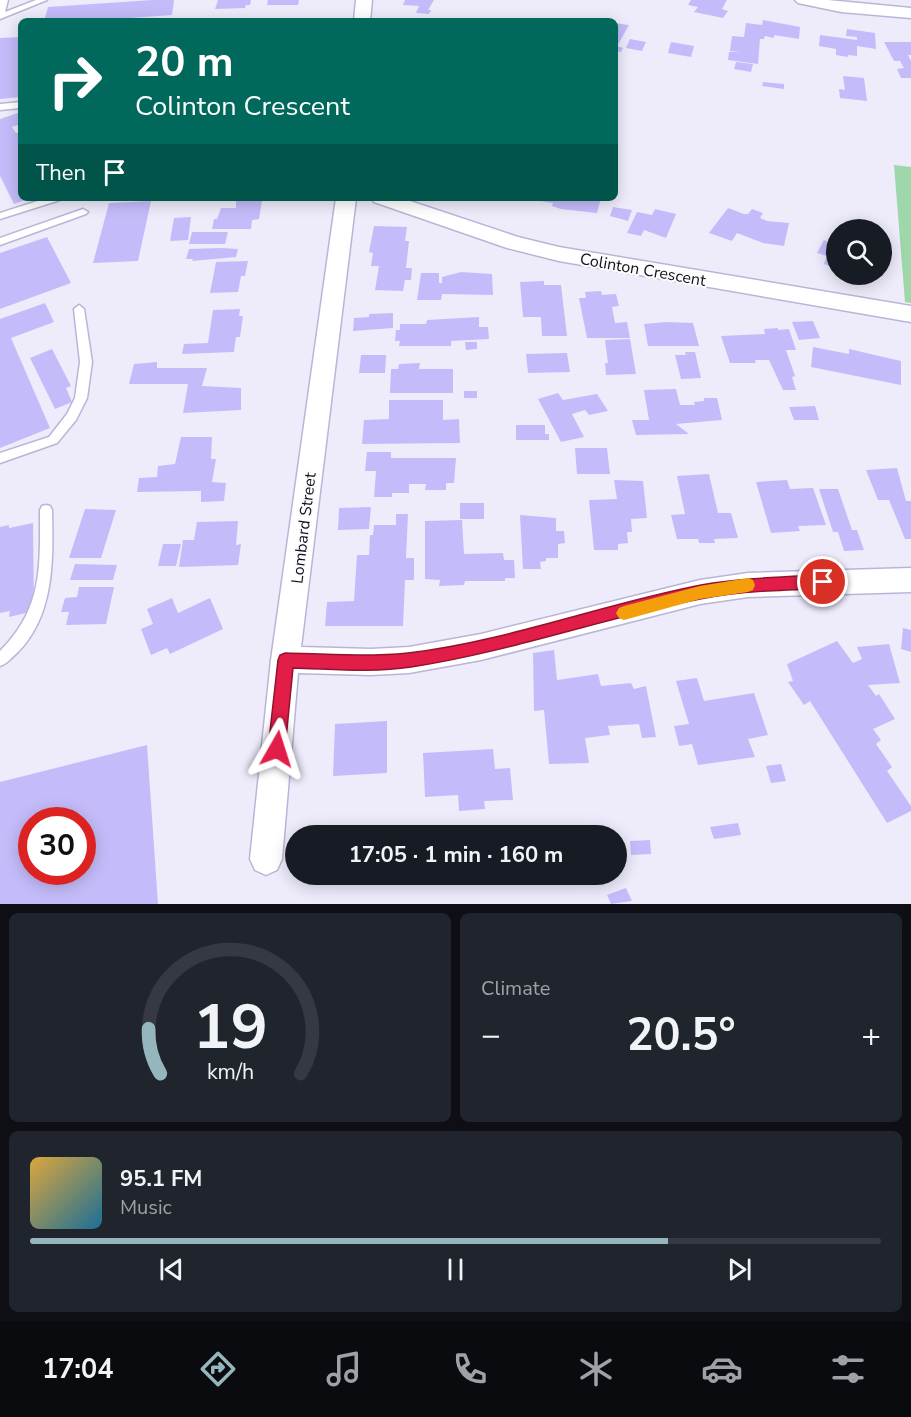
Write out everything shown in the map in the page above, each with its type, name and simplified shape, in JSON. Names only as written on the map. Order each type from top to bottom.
[{"type":"street","points":[[362,18],[364,0]]},
{"type":"street","points":[[803,0],[841,7],[911,13]]},
{"type":"street","name":"Lombard Street","points":[[266,859],[285,660],[345,201]]},
{"type":"street","name":"Colinton Crescent","points":[[390,201],[514,243],[559,254],[911,314]]},
{"type":"street","points":[[285,660],[371,662],[409,660],[482,647],[700,592],[748,585],[911,580]]},
{"type":"lane","points":[[1,9],[43,0]]},
{"type":"lane","points":[[0,107],[18,105]]},
{"type":"lane","points":[[0,216],[48,201]]},
{"type":"lane","points":[[0,242],[83,212]]},
{"type":"lane","points":[[0,458],[53,440],[72,417],[81,398],[87,362],[79,309]]},
{"type":"lane","points":[[0,660],[14,648],[30,627],[41,601],[46,554],[46,510]]},
{"type":"green space","points":[[894,165],[911,167],[911,303],[905,302]]},
{"type":"building","points":[[174,0],[172,15],[130,18],[45,18],[48,7]]},
{"type":"building","points":[[218,0],[251,0],[250,5],[246,5],[245,8],[215,9]]},
{"type":"building","points":[[268,0],[299,0],[298,5],[267,5]]},
{"type":"building","points":[[405,0],[434,0],[428,10],[431,10],[429,14],[416,13],[419,6],[403,5]]},
{"type":"building","points":[[691,0],[727,0],[722,9],[728,11],[723,18],[694,12],[698,7],[688,5]]},
{"type":"building","points":[[763,20],[800,27],[799,39],[765,36],[764,39],[760,39],[758,64],[728,60],[729,52],[740,52],[730,51],[732,36],[744,37],[746,23],[762,25]]},
{"type":"building","points":[[618,23],[629,25],[618,44]]},
{"type":"building","points":[[847,29],[875,33],[876,49],[857,46],[857,56],[848,55],[848,57],[836,55],[836,49],[819,46],[820,35],[857,40],[857,37],[846,36]]},
{"type":"building","points":[[18,37],[18,97],[0,99],[0,38]]},
{"type":"building","points":[[630,39],[646,42],[642,51],[626,48]]},
{"type":"building","points":[[671,42],[694,46],[691,57],[668,53]]},
{"type":"building","points":[[884,42],[911,42],[911,55],[908,55],[911,61],[911,78],[901,78],[897,69],[904,68],[900,61],[894,61]]},
{"type":"building","points":[[736,62],[753,64],[751,72],[734,69]]},
{"type":"building","points":[[843,76],[864,78],[867,101],[840,98],[839,89],[845,90]]},
{"type":"building","points":[[763,82],[784,84],[784,89],[762,86]]},
{"type":"building","points":[[18,113],[18,125],[12,127],[18,133],[18,201],[22,201],[14,204],[0,176],[0,119]]},
{"type":"building","points":[[151,201],[138,261],[93,263],[109,203]]},
{"type":"building","points":[[236,201],[262,201],[259,219],[252,220],[251,229],[212,229],[214,219],[217,219],[221,208],[236,208]]},
{"type":"building","points":[[540,201],[600,201],[597,213],[561,209],[552,206],[553,203]]},
{"type":"building","points":[[613,207],[632,210],[628,221],[610,216]]},
{"type":"building","points":[[728,208],[744,214],[748,214],[752,209],[763,213],[760,218],[767,221],[789,223],[784,246],[763,243],[737,233],[732,241],[709,233]]},
{"type":"building","points":[[655,209],[676,214],[666,238],[644,230],[641,236],[627,233],[637,212],[652,215]]},
{"type":"building","points":[[191,217],[188,240],[170,241],[174,218]]},
{"type":"building","points":[[374,226],[407,227],[405,241],[409,241],[406,268],[412,268],[411,280],[405,280],[403,291],[375,290],[379,266],[371,266],[373,253],[369,252]]},
{"type":"building","points":[[192,232],[228,232],[225,244],[189,244]]},
{"type":"building","points":[[47,237],[71,283],[0,309],[0,253]]},
{"type":"building","points":[[824,240],[826,241],[826,256],[817,253]]},
{"type":"building","points":[[189,249],[238,249],[236,257],[192,261],[193,259],[186,259]]},
{"type":"building","points":[[248,261],[245,276],[241,276],[238,292],[210,293],[216,262]]},
{"type":"building","points":[[461,272],[492,274],[493,295],[442,294],[441,300],[417,300],[421,273],[439,273],[439,283],[442,283],[442,277]]},
{"type":"building","points":[[544,281],[544,285],[561,285],[567,336],[542,336],[541,317],[523,317],[520,282]]},
{"type":"building","points":[[601,291],[602,295],[616,294],[619,306],[612,307],[615,323],[627,322],[630,338],[587,338],[579,298],[586,298],[585,292]]},
{"type":"building","points":[[45,303],[54,322],[11,338],[50,428],[0,448],[0,319]]},
{"type":"building","points":[[240,309],[239,316],[243,316],[240,337],[236,337],[234,352],[182,354],[184,344],[208,343],[213,310]]},
{"type":"building","points":[[393,313],[393,328],[353,331],[354,318],[369,317],[369,314]]},
{"type":"building","points":[[479,317],[479,327],[488,327],[489,339],[451,341],[451,346],[399,346],[400,341],[395,341],[396,330],[400,330],[400,324],[426,324],[427,320]]},
{"type":"building","points":[[813,321],[820,338],[799,340],[792,322]]},
{"type":"building","points":[[693,323],[699,346],[648,346],[644,324]]},
{"type":"building","points":[[778,328],[778,330],[789,329],[796,350],[786,350],[795,376],[792,377],[796,390],[783,390],[769,360],[755,360],[756,363],[730,363],[721,336],[765,334],[764,329]]},
{"type":"building","points":[[630,339],[636,374],[606,375],[605,363],[608,363],[605,340]]},
{"type":"building","points":[[465,342],[477,342],[477,349],[466,350]]},
{"type":"building","points":[[813,347],[849,354],[849,349],[901,361],[901,385],[811,367]]},
{"type":"building","points":[[52,349],[71,386],[66,388],[72,402],[55,409],[30,358]]},
{"type":"building","points":[[685,352],[695,352],[701,378],[681,379],[675,355],[686,355]]},
{"type":"building","points":[[567,353],[570,372],[528,373],[526,354]]},
{"type":"building","points":[[361,355],[386,355],[385,373],[359,373]]},
{"type":"building","points":[[157,362],[157,368],[207,368],[202,386],[241,388],[241,410],[183,413],[188,384],[129,384],[134,364]]},
{"type":"building","points":[[420,363],[419,369],[453,369],[453,393],[390,393],[391,369],[398,369],[399,364]]},
{"type":"building","points":[[676,389],[680,405],[695,405],[694,402],[704,401],[704,398],[717,398],[722,420],[676,424],[689,434],[636,435],[632,420],[649,420],[644,390]]},
{"type":"building","points":[[464,391],[477,391],[477,398],[464,398]]},
{"type":"building","points":[[558,393],[563,400],[597,394],[608,411],[589,415],[585,410],[572,414],[584,437],[561,442],[538,399]]},
{"type":"building","points":[[389,400],[443,400],[443,420],[459,419],[460,443],[362,444],[364,420],[389,419]]},
{"type":"building","points":[[815,406],[819,420],[794,420],[789,407]]},
{"type":"building","points":[[516,425],[545,425],[545,434],[549,434],[549,440],[516,440]]},
{"type":"building","points":[[181,437],[212,437],[211,459],[216,459],[212,482],[226,483],[224,501],[201,502],[201,491],[137,492],[139,478],[157,477],[158,466],[175,464]]},
{"type":"building","points":[[575,448],[607,448],[610,474],[577,474]]},
{"type":"building","points":[[367,452],[391,452],[391,458],[456,458],[454,483],[446,483],[446,490],[425,490],[426,484],[409,484],[409,493],[392,493],[392,497],[374,497],[376,471],[365,471]]},
{"type":"building","points":[[897,468],[906,501],[911,501],[911,539],[905,539],[889,500],[878,500],[866,470]]},
{"type":"building","points":[[709,474],[718,513],[731,513],[738,538],[714,539],[715,543],[699,543],[698,539],[677,539],[671,515],[685,514],[677,476]]},
{"type":"building","points":[[614,480],[643,481],[647,518],[631,519],[632,532],[627,532],[628,543],[618,544],[618,550],[594,550],[589,500],[617,499]]},
{"type":"building","points":[[787,480],[790,489],[813,488],[826,525],[798,526],[800,531],[771,533],[756,482]]},
{"type":"building","points":[[819,489],[838,489],[852,530],[857,530],[864,550],[844,551],[838,532],[833,532]]},
{"type":"building","points":[[460,503],[484,503],[484,519],[460,519]]},
{"type":"building","points":[[371,507],[369,529],[338,530],[339,508]]},
{"type":"building","points":[[85,509],[116,510],[101,558],[69,558]]},
{"type":"building","points":[[396,514],[408,514],[406,558],[414,558],[414,580],[405,580],[403,626],[325,626],[327,602],[354,601],[357,555],[369,555],[370,535],[373,535],[374,525],[396,525]]},
{"type":"building","points":[[520,515],[556,518],[556,531],[564,531],[565,543],[558,544],[558,558],[546,558],[546,561],[540,562],[541,569],[523,569]]},
{"type":"building","points":[[462,520],[464,554],[503,553],[504,560],[514,560],[515,578],[505,578],[505,581],[465,581],[464,585],[439,586],[440,580],[425,579],[425,521]]},
{"type":"building","points":[[238,521],[236,545],[241,544],[238,565],[179,567],[183,540],[194,540],[197,522]]},
{"type":"building","points":[[33,523],[34,611],[9,617],[10,611],[0,613],[0,527],[9,525],[9,528]]},
{"type":"building","points":[[163,544],[181,544],[176,566],[158,566]]},
{"type":"building","points":[[75,564],[117,565],[113,580],[70,580]]},
{"type":"building","points":[[79,587],[114,587],[106,624],[66,625],[69,612],[61,612],[65,598],[77,597]]},
{"type":"building","points":[[172,598],[178,613],[210,598],[223,629],[170,654],[167,648],[151,655],[141,629],[153,624],[147,609]]},
{"type":"building","points":[[903,628],[911,630],[911,652],[901,649]]},
{"type":"building","points":[[837,641],[853,663],[862,659],[857,647],[889,644],[900,683],[868,685],[876,696],[879,694],[895,719],[873,729],[881,740],[876,744],[892,767],[887,771],[911,806],[911,811],[887,823],[810,701],[804,705],[788,682],[793,681],[787,664]]},
{"type":"building","points":[[554,650],[557,680],[598,674],[601,686],[631,683],[634,689],[646,686],[656,737],[642,738],[639,724],[608,726],[610,735],[585,738],[589,763],[549,764],[544,710],[534,711],[533,653]]},
{"type":"building","points":[[697,678],[704,701],[754,693],[768,735],[748,739],[755,757],[698,765],[692,744],[679,746],[674,726],[689,724],[676,681]]},
{"type":"building","points":[[387,721],[387,773],[333,776],[335,724]]},
{"type":"building","points":[[147,745],[158,904],[0,904],[0,782]]},
{"type":"building","points":[[493,749],[495,769],[510,768],[513,800],[484,801],[485,809],[459,811],[458,795],[425,797],[423,753]]},
{"type":"building","points":[[781,764],[786,781],[771,783],[766,766]]},
{"type":"building","points":[[738,823],[741,835],[714,839],[710,827]]},
{"type":"building","points":[[650,840],[651,854],[631,855],[630,841]]},
{"type":"building","points":[[626,888],[632,901],[611,904],[607,895]]},
{"type":"slow traffic","points":[[624,613],[700,592],[748,585]]},
{"type":"route","points":[[277,749],[285,660],[371,662],[409,660],[482,647],[657,605],[700,592],[748,585],[823,582]]}]
